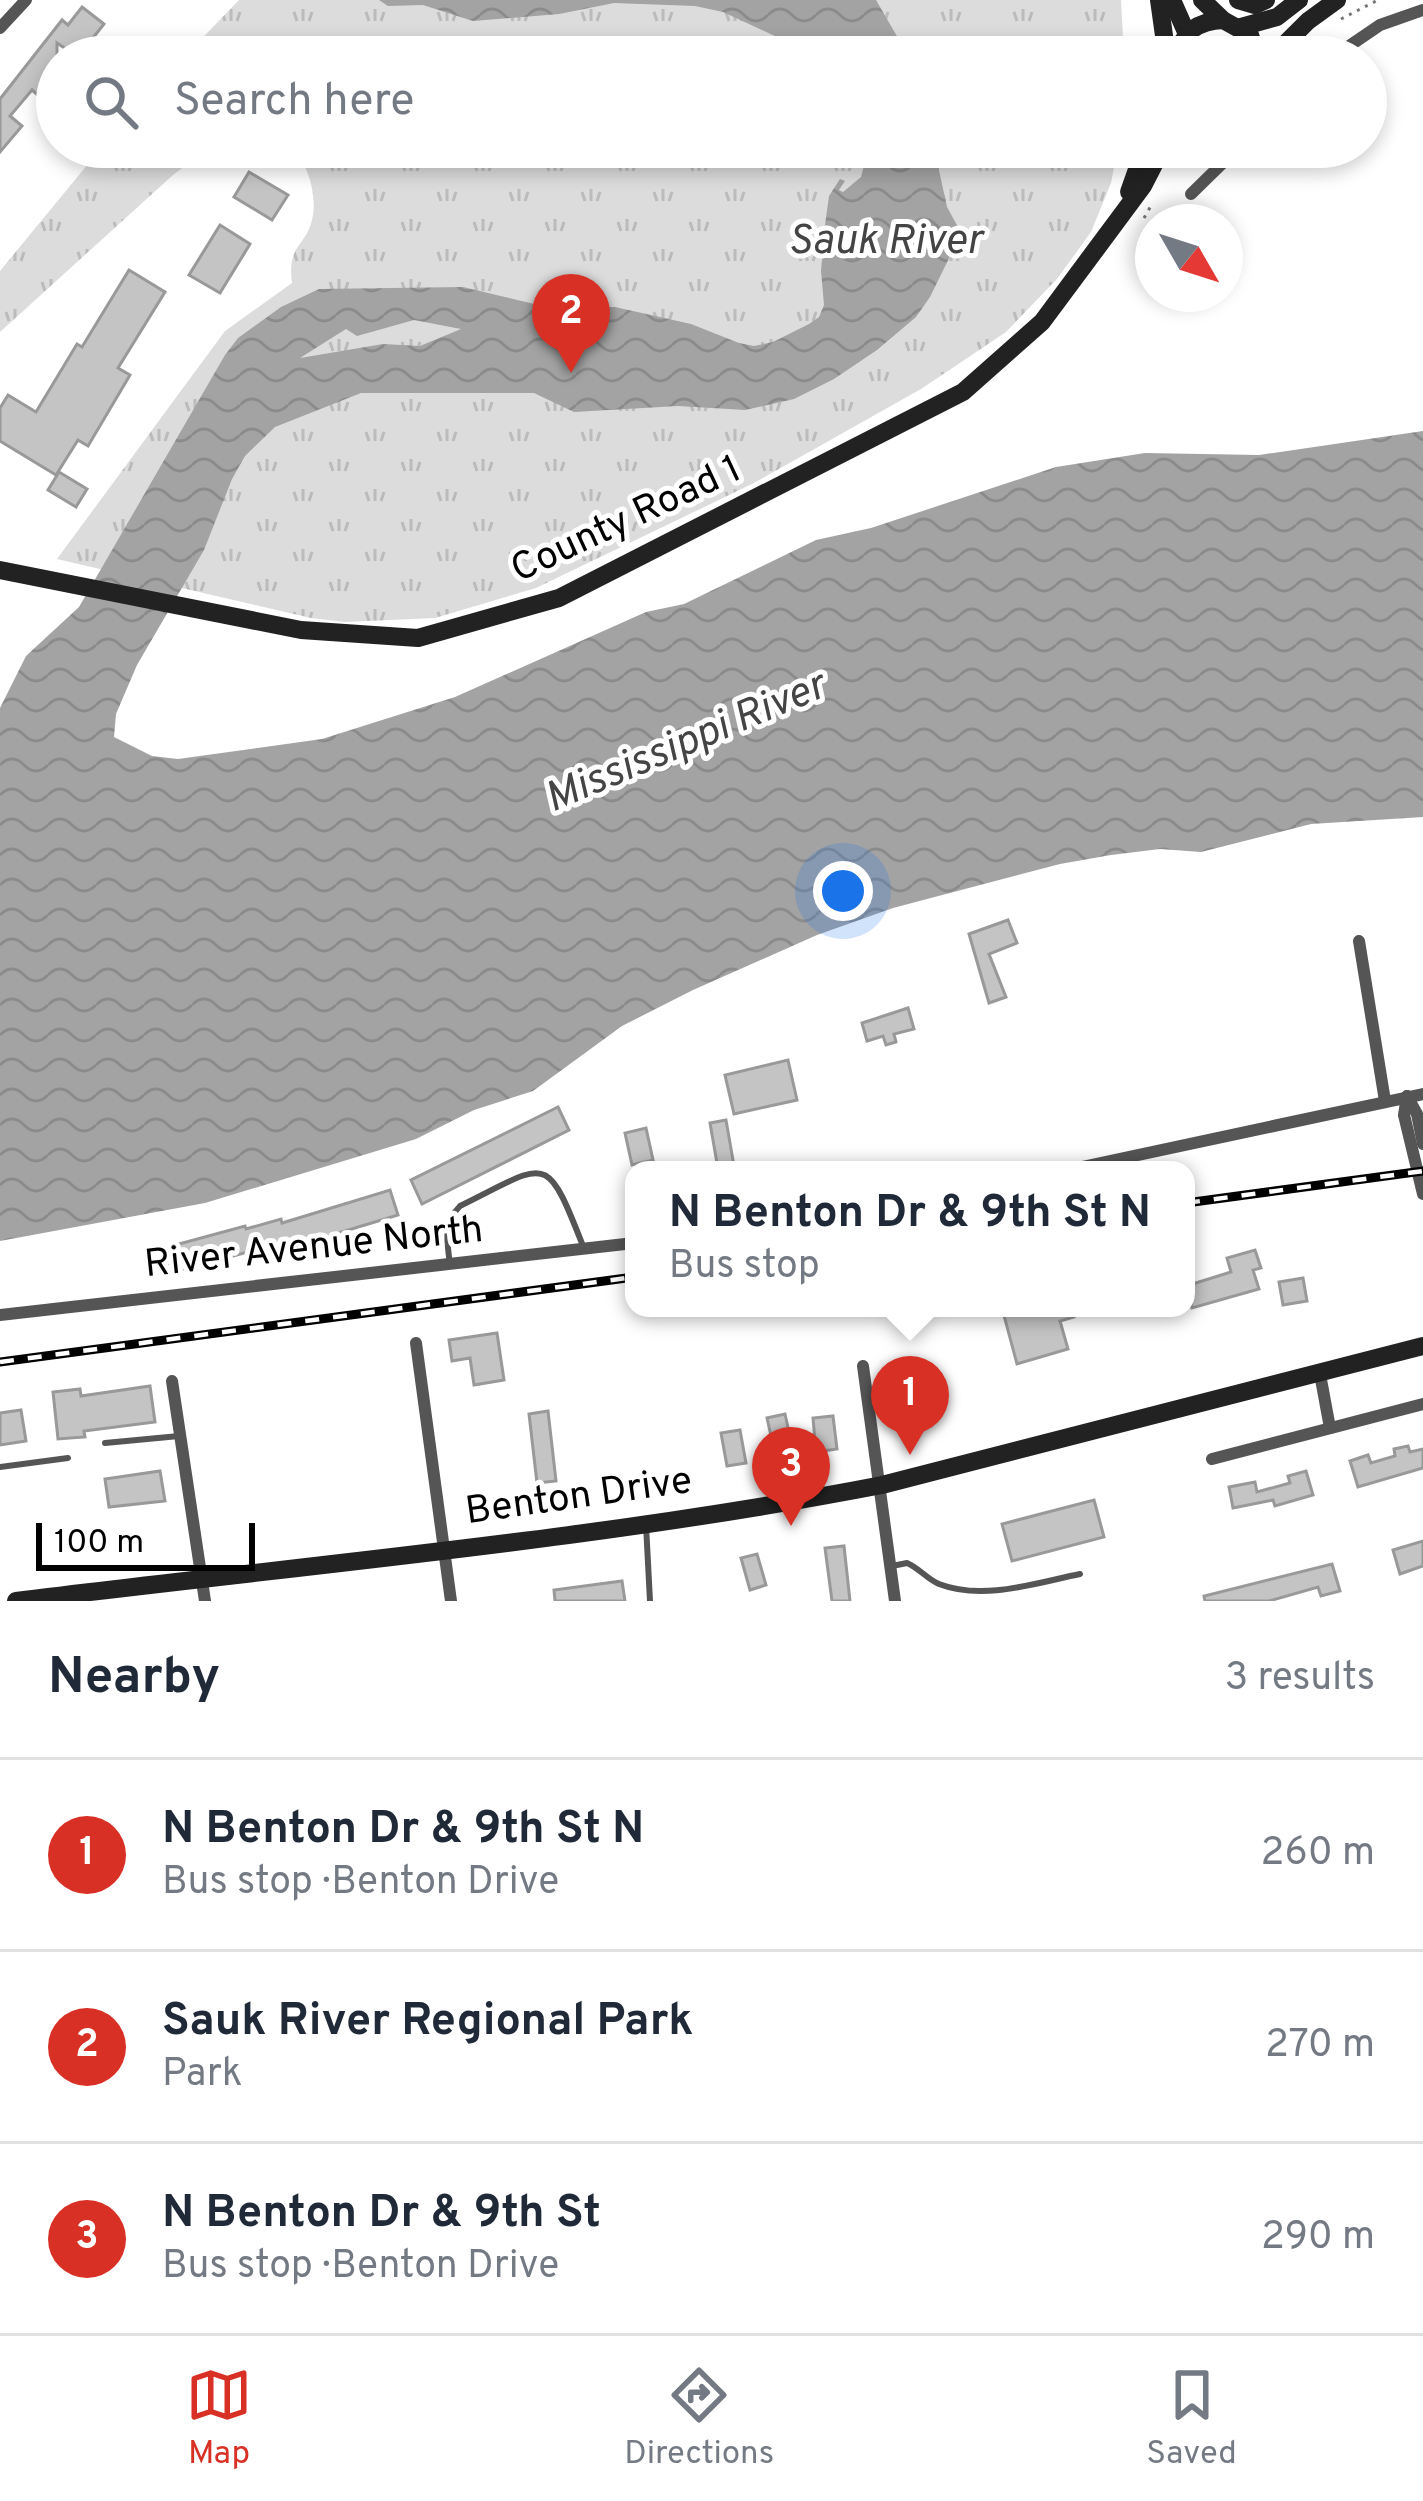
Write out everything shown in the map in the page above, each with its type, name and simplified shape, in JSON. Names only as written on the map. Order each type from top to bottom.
[{"type":"street","points":[[0,28],[26,0]]},
{"type":"street","points":[[1160,0],[1164,36]]},
{"type":"street","points":[[1172,0],[1187,34],[1210,20],[1232,23],[1277,16],[1299,0]]},
{"type":"street","points":[[1202,0],[1250,36]]},
{"type":"street","points":[[1238,0],[1255,4],[1266,0]]},
{"type":"street","points":[[1293,36],[1337,0]]},
{"type":"street","points":[[1364,36],[1423,10]]},
{"type":"street","name":"County Road 1","points":[[1119,219],[1137,168]]},
{"type":"street","name":"County Road 1","points":[[0,570],[301,630],[418,638],[559,598],[963,392],[1042,322],[1152,168]]},
{"type":"street","points":[[1191,194],[1218,168]]},
{"type":"street","points":[[1359,941],[1385,1101]]},
{"type":"street","points":[[1109,1161],[1423,1094]]},
{"type":"street","points":[[1407,1096],[1417,1114],[1423,1144]]},
{"type":"street","points":[[1407,1096],[1404,1115],[1423,1194]]},
{"type":"street","name":"River Avenue North","points":[[0,1315],[625,1244]]},
{"type":"street","points":[[416,1343],[451,1601]]},
{"type":"street","name":"Benton Drive","points":[[16,1601],[445,1550],[793,1502],[882,1485],[1423,1346]]},
{"type":"street","points":[[863,1366],[896,1601]]},
{"type":"street","points":[[1320,1374],[1330,1428]]},
{"type":"street","points":[[172,1382],[205,1601]]},
{"type":"street","points":[[1212,1459],[1423,1405]]},
{"type":"lane","points":[[451,1265],[447,1233],[452,1214],[524,1175],[540,1172],[553,1177],[584,1249]]},
{"type":"lane","points":[[105,1443],[179,1436]]},
{"type":"lane","points":[[0,1467],[68,1457]]},
{"type":"lane","points":[[646,1522],[650,1601]]},
{"type":"lane","points":[[892,1566],[908,1563],[935,1583],[968,1589],[1011,1589],[1080,1574]]},
{"type":"path","points":[[1327,27],[1378,0]]},
{"type":"green space","points":[[239,0],[1121,0],[1123,36],[204,36]]},
{"type":"green space","points":[[85,168],[182,168],[0,332],[0,271]]},
{"type":"green space","points":[[1114,168],[1091,232],[1057,279],[1006,332],[921,389],[752,484],[536,588],[435,618],[345,622],[57,559],[225,331],[292,283],[294,253],[312,220],[314,201],[307,171]]},
{"type":"water","points":[[379,0],[876,0],[897,36],[775,36],[723,12],[695,6],[614,3],[559,14],[473,21],[423,5],[388,6]]},
{"type":"water","points":[[863,168],[939,168],[947,207],[958,227],[957,242],[916,317],[834,379],[794,399],[745,410],[678,406],[574,412],[534,393],[361,393],[275,427],[245,456],[232,479],[204,550],[137,665],[116,714],[114,737],[152,756],[178,759],[322,739],[455,697],[646,612],[684,604],[816,540],[871,528],[1056,467],[1145,453],[1259,455],[1423,431],[1423,817],[1311,824],[1201,852],[1160,849],[1111,855],[893,908],[817,935],[693,990],[622,1026],[533,1091],[474,1110],[416,1139],[205,1203],[0,1241],[0,708],[26,656],[79,607],[238,338],[281,307],[319,289],[463,287],[551,308],[615,307],[691,324],[754,346],[773,342],[819,317],[824,305],[821,271],[829,196],[840,179],[845,181],[839,190],[843,192],[861,177]],"holes":[[[414,320],[461,329],[420,346],[383,344],[300,358],[346,329],[357,336]]]},
{"type":"building","points":[[82,7],[104,24],[95,36],[49,36],[62,20],[68,25]]},
{"type":"building","points":[[36,53],[36,94],[32,90],[10,116],[22,126],[0,152],[0,99]]},
{"type":"building","points":[[249,172],[288,195],[272,220],[234,197]]},
{"type":"building","points":[[220,225],[250,244],[220,293],[189,275]]},
{"type":"building","points":[[129,270],[165,292],[118,368],[130,375],[88,446],[78,440],[56,475],[0,441],[0,408],[8,395],[36,412]]},
{"type":"building","points":[[59,472],[87,489],[76,507],[48,490]]},
{"type":"building","points":[[1008,920],[1017,943],[989,954],[1006,997],[989,1003],[969,934]]},
{"type":"building","points":[[908,1008],[914,1029],[894,1034],[896,1042],[886,1045],[883,1036],[867,1041],[862,1023]]},
{"type":"building","points":[[788,1060],[797,1100],[734,1114],[725,1075]]},
{"type":"building","points":[[558,1107],[569,1130],[422,1204],[411,1180]]},
{"type":"building","points":[[726,1120],[733,1161],[717,1161],[710,1123]]},
{"type":"building","points":[[646,1128],[653,1160],[631,1161],[625,1133]]},
{"type":"building","points":[[390,1190],[398,1215],[299,1245],[298,1239],[172,1272],[164,1248],[245,1226],[281,1219],[282,1223]]},
{"type":"building","points":[[1255,1250],[1261,1268],[1253,1270],[1259,1289],[1195,1307],[1195,1283],[1231,1272],[1227,1258]]},
{"type":"building","points":[[1303,1278],[1307,1301],[1283,1305],[1279,1282]]},
{"type":"building","points":[[1004,1317],[1074,1317],[1060,1321],[1068,1349],[1017,1364]]},
{"type":"building","points":[[497,1333],[504,1380],[474,1385],[470,1358],[452,1361],[449,1340]]},
{"type":"building","points":[[150,1386],[155,1422],[58,1439],[53,1392],[80,1389],[81,1396]]},
{"type":"building","points":[[21,1410],[26,1441],[0,1445],[0,1413]]},
{"type":"building","points":[[548,1411],[556,1481],[537,1483],[529,1414]]},
{"type":"building","points":[[785,1414],[791,1441],[773,1445],[767,1418]]},
{"type":"building","points":[[833,1416],[837,1449],[816,1452],[813,1418]]},
{"type":"building","points":[[740,1430],[746,1463],[727,1466],[721,1433]]},
{"type":"building","points":[[1408,1446],[1410,1452],[1423,1449],[1423,1468],[1358,1487],[1350,1461],[1368,1455],[1371,1463],[1395,1456],[1394,1449]]},
{"type":"building","points":[[160,1471],[165,1501],[109,1507],[105,1479]]},
{"type":"building","points":[[1306,1471],[1313,1495],[1275,1506],[1273,1500],[1233,1508],[1229,1487],[1255,1482],[1257,1492],[1290,1483],[1288,1476]]},
{"type":"building","points":[[1094,1500],[1104,1537],[1012,1561],[1002,1524]]},
{"type":"building","points":[[1423,1541],[1423,1566],[1400,1574],[1393,1550]]},
{"type":"building","points":[[844,1546],[850,1601],[832,1601],[825,1548]]},
{"type":"building","points":[[757,1554],[766,1585],[750,1590],[741,1558]]},
{"type":"building","points":[[1332,1564],[1340,1591],[1321,1596],[1318,1587],[1269,1601],[1205,1601],[1204,1596]]},
{"type":"building","points":[[622,1581],[625,1601],[555,1601],[554,1590]]},
{"type":"railway","points":[[1195,1202],[1423,1171]]},
{"type":"railway","points":[[0,1362],[625,1278]]},
{"type":"place","name":"Sauk River Regional Park","points":[[571,373]]},
{"type":"place","name":"N Benton Dr & 9th St N","points":[[910,1455]]},
{"type":"place","name":"N Benton Dr & 9th St","points":[[791,1526]]},
{"type":"water label","name":"Sauk River","points":[[885,242]]},
{"type":"water label","name":"Mississippi River","points":[[686,744]]}]
